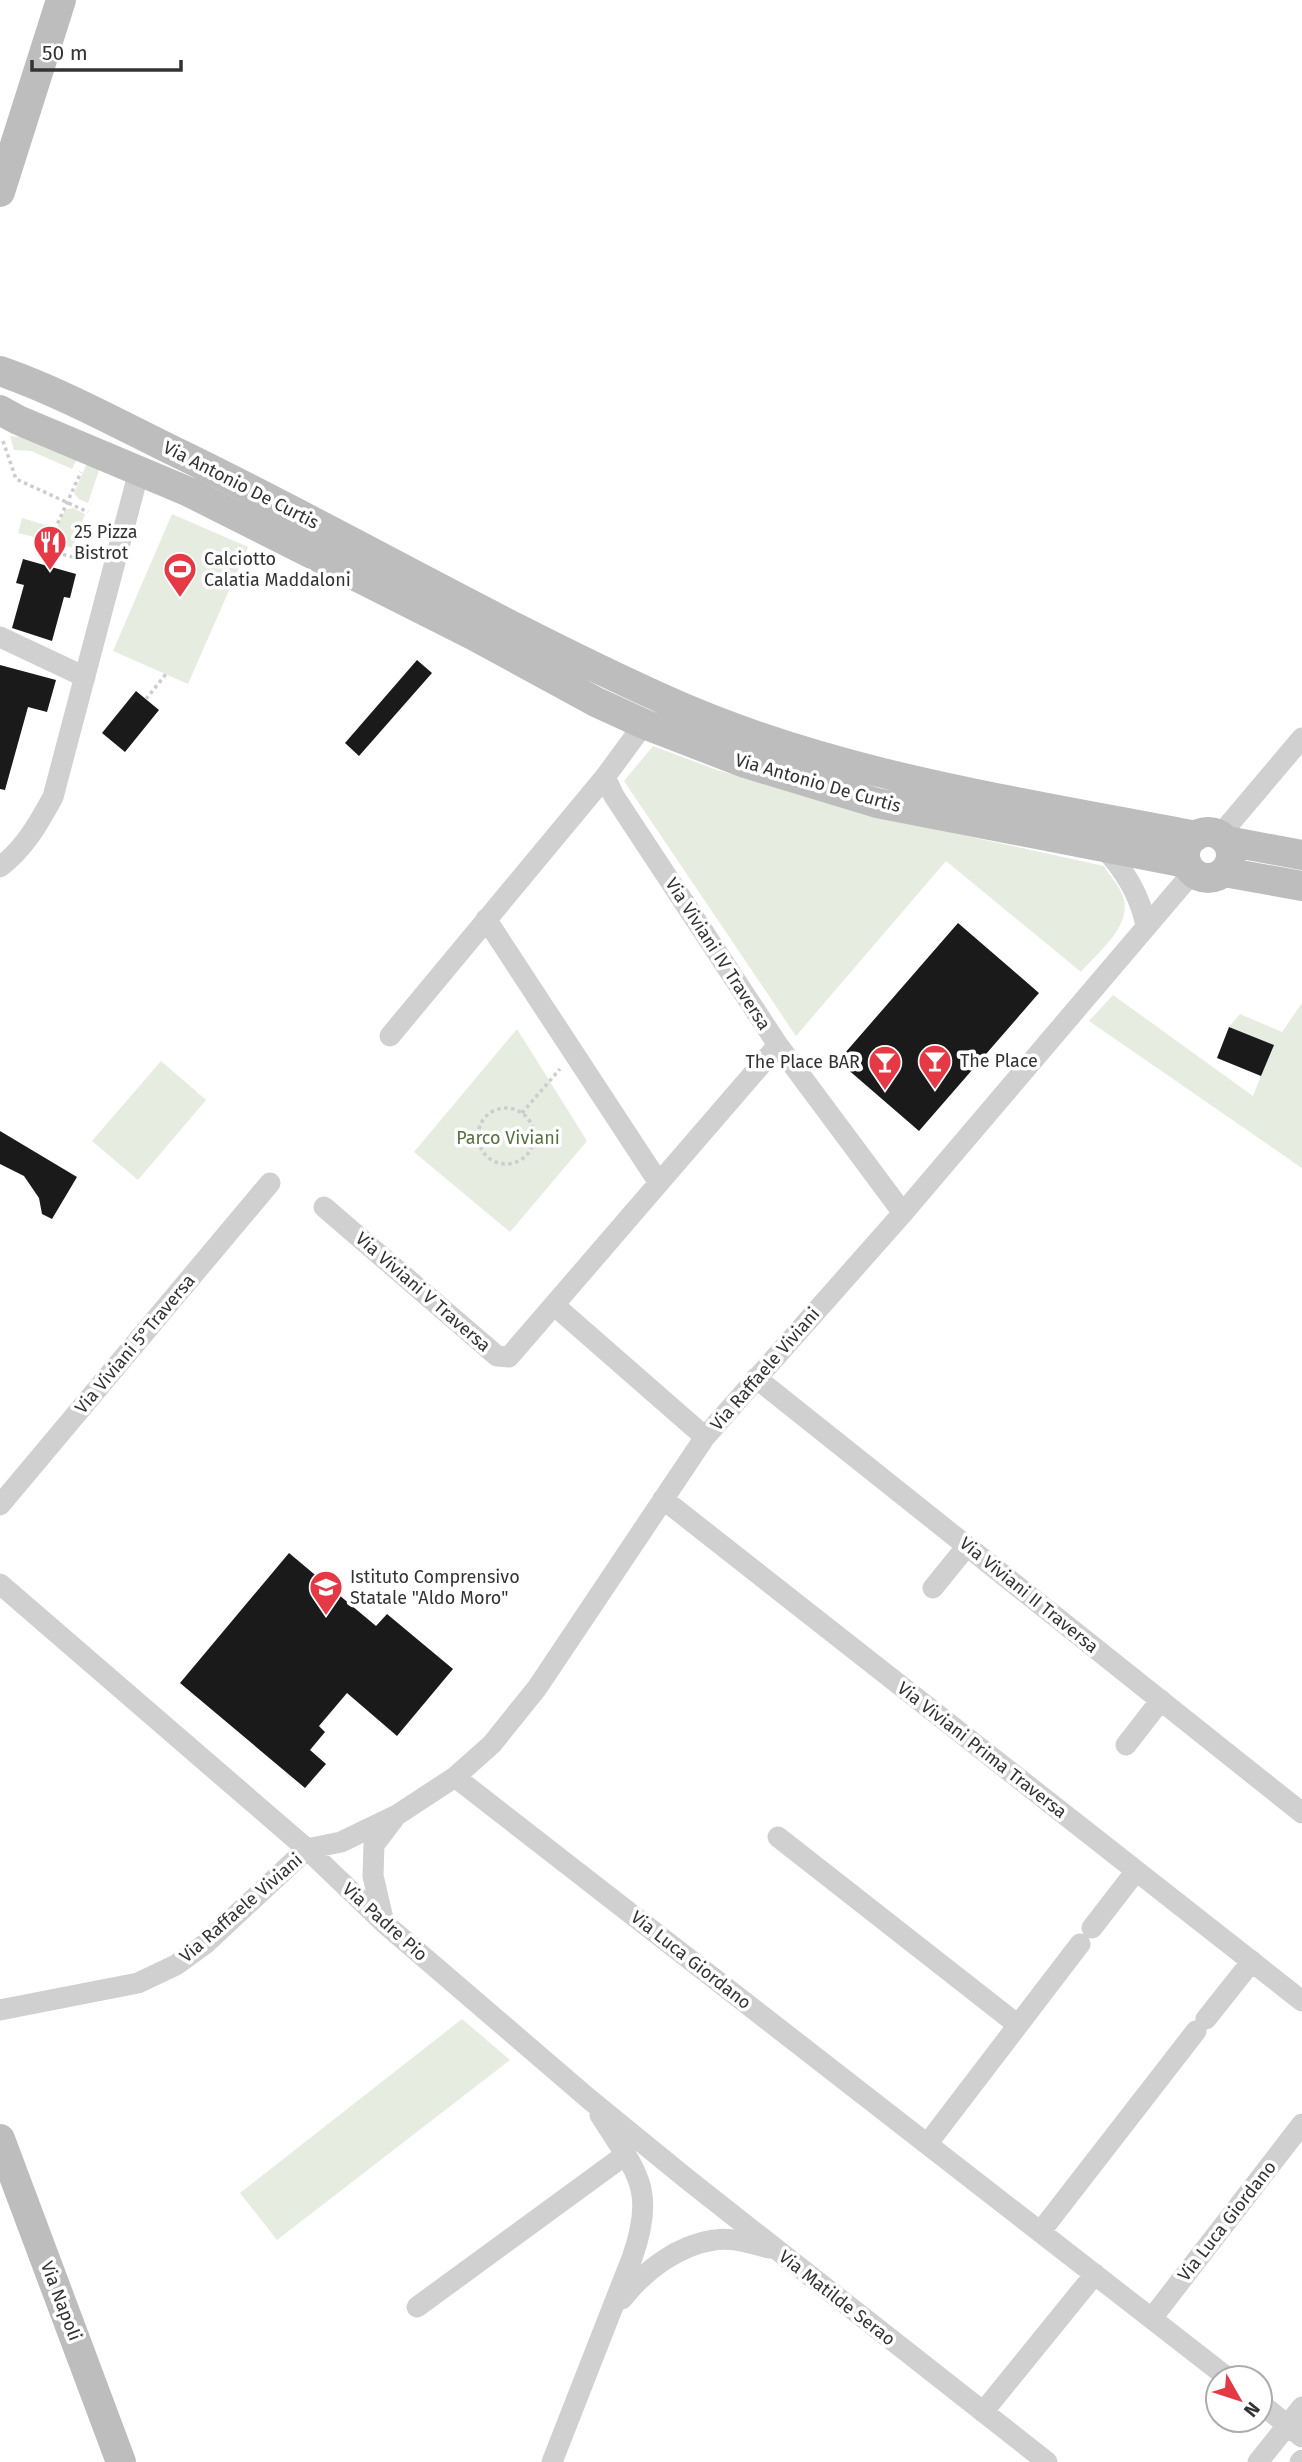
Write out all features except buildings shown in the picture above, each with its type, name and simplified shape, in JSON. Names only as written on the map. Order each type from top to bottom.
[{"type":"street","points":[[0,191],[61,0]]},
{"type":"street","name":"Via Antonio De Curtis","points":[[0,363],[32,382],[218,473],[479,623],[596,702],[644,724],[745,763],[877,803],[1102,846],[1302,855]]},
{"type":"street","name":"Via Antonio De Curtis","points":[[0,371],[32,382]]},
{"type":"street","name":"Via Antonio De Curtis","points":[[5,424],[91,451],[189,492],[479,623],[589,664],[666,701],[762,737],[886,774],[1204,850]]},
{"type":"street","points":[[3,862],[19,851],[38,826],[53,797],[139,471]]},
{"type":"street","points":[[0,637],[85,677]]},
{"type":"street","points":[[390,1037],[605,777],[644,724]]},
{"type":"street","name":"Via Raffaele Viviani","points":[[0,2010],[138,1983],[176,1965],[205,1944],[307,1849],[341,1842],[397,1815],[455,1777],[492,1744],[537,1688],[705,1437],[903,1213],[1146,926],[1204,850],[1302,738]]},
{"type":"street","name":"Via Viviani IV Traversa","points":[[605,777],[614,796],[778,1045],[903,1213]]},
{"type":"street","points":[[1102,846],[1120,864],[1142,905],[1146,926]]},
{"type":"street","name":"Via Antonio De Curtis","points":[[1204,850],[1208,878],[1224,872],[1302,886]]},
{"type":"street","points":[[486,919],[659,1183]]},
{"type":"street","name":"Via Viviani V Traversa","points":[[324,1207],[497,1356],[509,1357],[778,1045]]},
{"type":"street","name":"Via Viviani 5°Traversa","points":[[0,1505],[270,1183]]},
{"type":"street","points":[[554,1305],[705,1437]]},
{"type":"street","name":"Via Viviani II Traversa","points":[[756,1378],[1302,1812]]},
{"type":"street","name":"Via Viviani Prima Traversa","points":[[663,1499],[1302,2001]]},
{"type":"street","points":[[933,1588],[967,1546]]},
{"type":"street","name":"Via Padre Pio","points":[[0,1584],[307,1849],[384,1923],[589,2099],[778,2250]]},
{"type":"street","points":[[1126,1745],[1161,1700]]},
{"type":"street","name":"Via Luca Giordano","points":[[455,1777],[1210,2364]]},
{"type":"street","name":"Via Raffaele Viviani","points":[[384,1923],[373,1876],[374,1845],[397,1815]]},
{"type":"street","points":[[778,1837],[1018,2025]]},
{"type":"street","points":[[928,2143],[1136,1871]]},
{"type":"street","points":[[1041,2231],[1252,1961]]},
{"type":"street","name":"Via Matilde Serao","points":[[552,2462],[640,2234],[644,2208],[640,2179],[589,2099]]},
{"type":"street","name":"Via Luca Giordano","points":[[1152,2318],[1302,2124]]},
{"type":"street","name":"Via Napoli","points":[[0,2139],[121,2462]]},
{"type":"street","points":[[417,2307],[625,2155]]},
{"type":"street","name":"Via Matilde Serao","points":[[612,2311],[649,2271],[683,2249],[715,2240],[743,2241],[778,2250],[1047,2462]]},
{"type":"street","points":[[984,2412],[1095,2274]]},
{"type":"street","points":[[1258,2462],[1295,2431],[1302,2407]]},
{"type":"street","points":[[1274,2414],[1295,2431]]},
{"type":"path","points":[[5,424],[16,479],[88,512]]},
{"type":"path","points":[[46,549],[91,451]]},
{"type":"path","points":[[36,547],[80,559]]},
{"type":"path","points":[[146,699],[166,674]]},
{"type":"path","points":[[522,1112],[574,1053]]},
{"type":"path","points":[[514,1108],[522,1112],[533,1129],[531,1148],[518,1161],[493,1161],[480,1148],[478,1140],[481,1122],[494,1110],[514,1108]]},
{"type":"green space","points":[[10,436],[30,438],[78,457],[72,469],[31,451],[14,450]]},
{"type":"green space","points":[[88,461],[100,467],[88,503],[74,493]]},
{"type":"green space","points":[[73,508],[85,514],[73,548],[51,541],[65,510]]},
{"type":"green space","name":"Calciotto Calatia Maddaloni","points":[[172,514],[248,547],[188,684],[113,651]]},
{"type":"green space","points":[[22,518],[49,526],[42,539],[18,533]]},
{"type":"green space","points":[[653,746],[717,770],[880,817],[1104,866],[1122,894],[1124,916],[1113,936],[1081,972],[946,861],[796,1036],[624,781]]},
{"type":"green space","points":[[1113,995],[1253,1096],[1273,1045],[1229,1027],[1240,1014],[1282,1032],[1302,1003],[1302,1168],[1089,1021]]},
{"type":"green space","name":"Parco Viviani","points":[[517,1029],[587,1141],[510,1232],[414,1152]]},
{"type":"green space","points":[[161,1061],[206,1100],[138,1180],[92,1141]]},
{"type":"green space","points":[[462,2019],[510,2060],[277,2240],[240,2193]]},
{"type":"place","name":"25 Pizza Bistrot","points":[[50,572]]},
{"type":"place","name":"Calciotto Calatia Maddaloni","points":[[180,599]]},
{"type":"place","name":"The Place","points":[[935,1091]]},
{"type":"place","name":"The Place BAR","points":[[885,1092]]},
{"type":"place","name":"Istituto Comprensivo Statale \"Aldo Moro\"","points":[[326,1617]]}]
